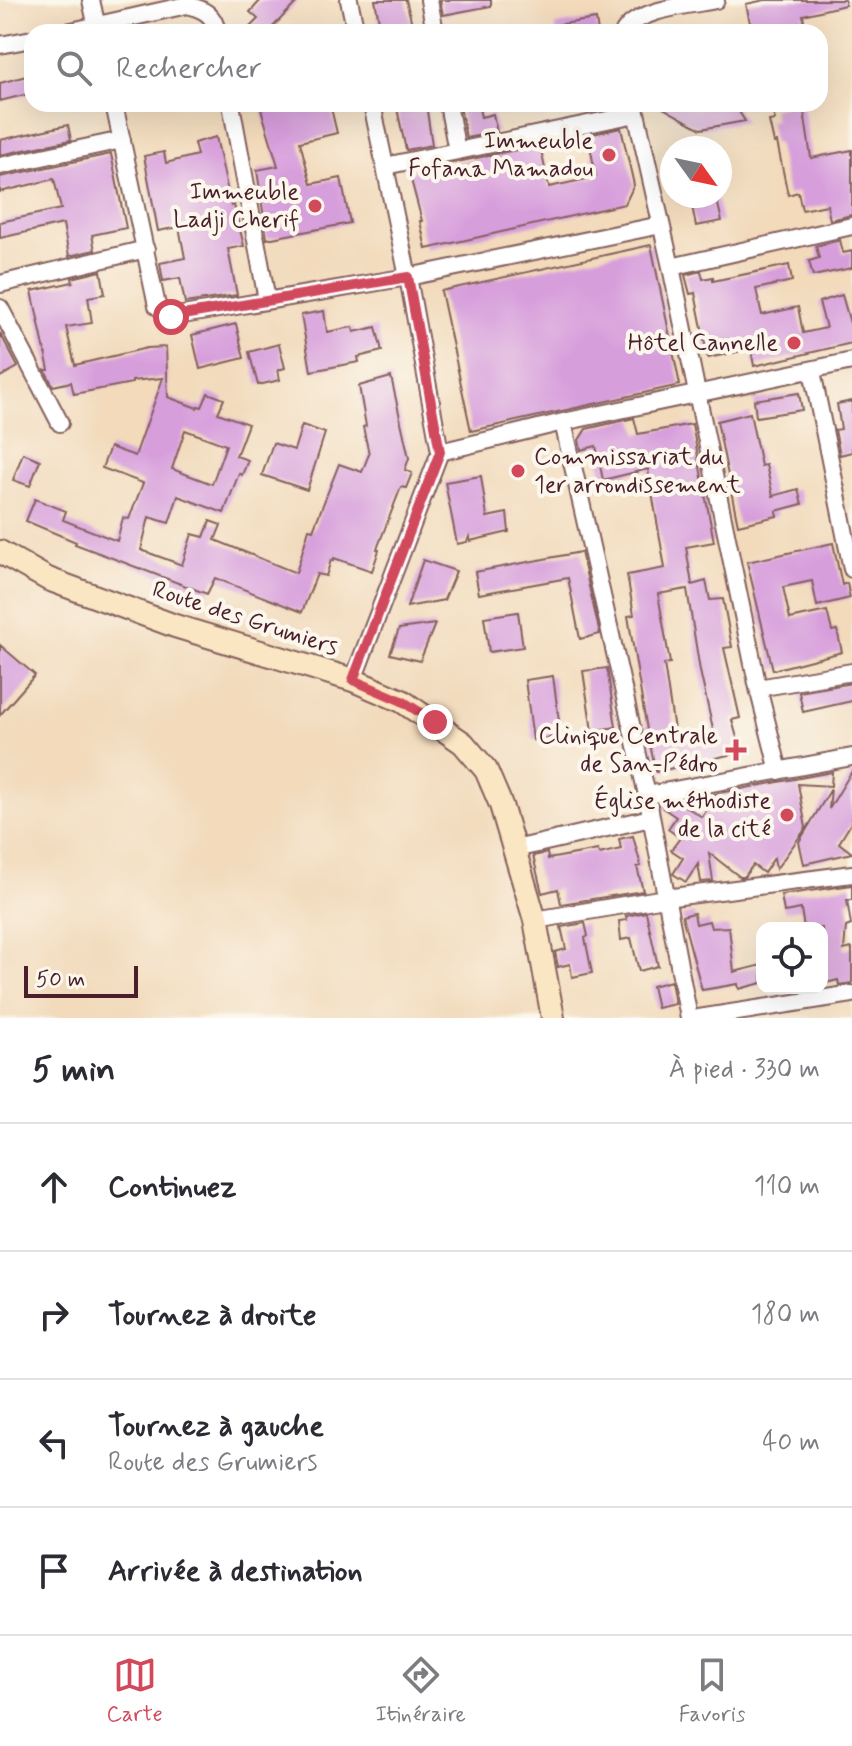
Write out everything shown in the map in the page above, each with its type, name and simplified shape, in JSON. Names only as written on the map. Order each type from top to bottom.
[{"type":"main road","name":"Route des Grumiers","points":[[0,552],[48,579],[175,626],[353,680],[402,701],[463,743],[486,770],[515,849],[535,920],[553,1018]]},
{"type":"street","points":[[91,0],[96,24]]},
{"type":"street","points":[[349,0],[354,24]]},
{"type":"street","points":[[429,0],[434,24]]},
{"type":"street","points":[[628,24],[641,16],[716,0]]},
{"type":"street","points":[[116,24],[187,5],[204,9],[215,24]]},
{"type":"street","points":[[0,45],[24,40]]},
{"type":"street","points":[[116,112],[157,306],[171,317],[408,277],[661,225]]},
{"type":"street","points":[[232,112],[267,300]]},
{"type":"street","points":[[353,680],[440,452],[374,112]]},
{"type":"street","points":[[450,112],[457,151]]},
{"type":"street","points":[[385,166],[622,112]]},
{"type":"street","points":[[636,112],[758,688],[779,771]]},
{"type":"street","points":[[0,166],[122,140]]},
{"type":"street","points":[[671,267],[852,226]]},
{"type":"street","points":[[0,284],[146,249]]},
{"type":"street","points":[[0,308],[60,423]]},
{"type":"street","points":[[440,452],[563,422],[852,361]]},
{"type":"street","points":[[812,371],[844,493],[852,569]]},
{"type":"street","points":[[563,422],[647,795],[689,1018]]},
{"type":"street","points":[[758,688],[852,672]]},
{"type":"street","points":[[647,795],[852,757]]},
{"type":"street","points":[[515,849],[651,818]]},
{"type":"street","points":[[535,920],[665,898],[852,874]]},
{"type":"street","points":[[699,1018],[807,1010],[852,994]]},
{"type":"building","points":[[261,0],[299,0],[276,24],[253,24],[258,19],[250,12]]},
{"type":"building","points":[[375,0],[406,0],[412,24],[380,24]]},
{"type":"building","points":[[440,0],[491,0],[491,6],[443,15]]},
{"type":"building","points":[[765,0],[845,0],[845,5],[803,15],[805,24],[750,24],[746,4]]},
{"type":"building","points":[[596,19],[597,24],[562,24]]},
{"type":"building","points":[[24,77],[24,95],[0,101],[0,83]]},
{"type":"building","points":[[262,112],[332,112],[337,133],[300,142],[311,184],[341,178],[350,223],[267,239],[257,170],[278,166]]},
{"type":"building","points":[[398,112],[427,112],[432,145],[406,150]]},
{"type":"building","points":[[461,112],[480,112],[481,117],[493,114],[497,132],[466,138]]},
{"type":"building","points":[[670,112],[739,112],[745,121],[701,129]]},
{"type":"building","points":[[773,112],[804,112],[811,158],[852,150],[852,215],[830,220],[827,205],[802,210],[798,192],[788,195],[777,142],[774,143],[769,121],[775,120]]},
{"type":"building","points":[[68,125],[71,140],[0,155],[0,140]]},
{"type":"building","points":[[621,128],[634,185],[625,204],[426,249],[409,172],[540,145],[549,187],[596,177],[588,135]]},
{"type":"building","points":[[216,137],[231,206],[234,205],[244,246],[228,249],[237,295],[185,303],[180,278],[163,281],[160,263],[185,258],[179,227],[158,231],[144,156],[164,152],[166,163],[197,155],[194,143]]},
{"type":"building","points":[[111,154],[126,228],[92,235],[95,250],[69,256],[63,224],[0,238],[0,222],[61,209],[54,179],[0,192],[0,177]]},
{"type":"building","points":[[692,208],[719,208],[722,221],[696,226]]},
{"type":"building","points":[[840,240],[843,253],[852,251],[852,268],[813,276],[809,261],[819,258],[816,246]]},
{"type":"building","points":[[651,245],[680,385],[471,431],[441,291]]},
{"type":"building","points":[[789,265],[792,281],[756,289],[762,315],[798,307],[803,333],[826,328],[819,302],[842,295],[852,322],[852,343],[754,366],[751,349],[708,358],[695,293],[690,294],[685,275],[701,271],[703,279],[713,277],[713,281]]},
{"type":"building","points":[[101,271],[105,294],[88,297],[92,323],[66,327],[75,365],[147,348],[166,347],[168,397],[197,408],[202,407],[208,393],[224,399],[218,413],[248,424],[236,456],[248,460],[242,475],[239,473],[224,513],[178,496],[169,523],[149,517],[141,550],[182,565],[192,534],[204,537],[210,521],[221,525],[215,540],[296,573],[309,529],[313,530],[339,464],[362,472],[369,454],[359,386],[391,377],[409,458],[405,470],[412,473],[406,488],[401,487],[377,549],[372,571],[334,558],[326,576],[317,574],[302,612],[215,578],[207,594],[75,544],[26,521],[35,499],[66,511],[63,520],[117,541],[123,518],[129,519],[143,483],[102,468],[110,447],[135,456],[163,378],[132,381],[74,394],[71,382],[53,386],[45,370],[49,370],[32,291],[73,282],[72,278]],"holes":[[[185,430],[226,445],[212,484],[172,469]]]},
{"type":"building","points":[[324,311],[327,332],[353,327],[354,332],[376,327],[382,351],[358,357],[359,362],[311,371],[301,315]]},
{"type":"building","points":[[236,324],[244,358],[200,369],[192,335]]},
{"type":"building","points":[[0,333],[18,367],[0,377]]},
{"type":"building","points":[[279,344],[285,368],[278,370],[280,380],[258,385],[249,352]]},
{"type":"building","points":[[799,393],[802,410],[756,417],[754,400]]},
{"type":"building","points":[[852,401],[852,452],[840,455],[835,430],[841,429],[837,404]]},
{"type":"building","points":[[750,413],[761,466],[766,465],[773,496],[798,489],[802,504],[776,511],[777,516],[738,525],[717,421]]},
{"type":"building","points":[[634,418],[638,434],[692,424],[714,542],[686,547],[692,585],[706,581],[710,600],[723,599],[732,647],[724,648],[740,718],[732,720],[741,752],[656,772],[628,616],[634,615],[627,575],[665,568],[648,469],[603,480],[596,446],[581,450],[579,440],[586,429]],"holes":[[[687,589],[714,734],[676,743],[664,664],[670,663],[658,594]]]},
{"type":"building","points":[[302,425],[325,433],[307,490],[262,475],[273,443],[294,450]]},
{"type":"building","points":[[23,453],[40,460],[30,486],[13,480]]},
{"type":"building","points":[[481,476],[487,517],[507,513],[509,532],[470,541],[469,537],[467,542],[457,544],[445,482]]},
{"type":"building","points":[[833,543],[842,585],[847,583],[850,598],[817,606],[812,581],[783,587],[790,619],[827,611],[832,631],[837,630],[842,652],[773,670],[747,562]]},
{"type":"building","points":[[581,552],[600,634],[580,639],[568,578],[479,594],[475,572]]},
{"type":"building","points":[[423,560],[456,571],[444,600],[407,607]]},
{"type":"building","points":[[518,612],[523,647],[489,652],[484,617]]},
{"type":"building","points":[[435,624],[420,661],[390,654],[399,629]]},
{"type":"building","points":[[0,645],[35,675],[0,715]]},
{"type":"building","points":[[607,668],[616,727],[592,731],[583,671]]},
{"type":"building","points":[[553,676],[561,736],[533,740],[525,680]]},
{"type":"building","points":[[852,683],[852,701],[803,712],[799,692]]},
{"type":"building","points":[[852,771],[852,822],[839,843],[852,853],[804,864],[799,842],[831,789],[829,809]]},
{"type":"building","points":[[832,772],[831,786],[798,784],[806,828],[776,869],[774,858],[764,873],[753,865],[744,877],[740,877],[709,853],[713,881],[701,882],[698,864],[686,882],[673,874],[683,858],[671,850],[680,838],[668,829],[676,817],[663,808],[667,803],[677,801],[702,817],[715,798],[714,794]]},
{"type":"building","points":[[633,836],[641,866],[637,867],[643,891],[561,904],[558,889],[542,893],[533,856],[547,853],[548,859],[598,850],[599,854],[621,849],[619,839]]},
{"type":"building","points":[[852,885],[852,900],[847,900],[851,925],[846,927],[844,950],[852,948],[852,983],[839,985],[838,980],[828,982],[828,922],[803,922],[801,909],[784,912],[781,895]]},
{"type":"building","points":[[646,912],[658,966],[639,971],[631,938],[621,940],[619,921],[627,920],[626,916]]},
{"type":"building","points":[[694,913],[696,924],[709,921],[711,928],[729,927],[734,972],[756,966],[756,985],[739,989],[738,984],[702,990],[682,916]]},
{"type":"building","points":[[585,923],[592,973],[572,977],[570,964],[558,967],[555,952],[566,949],[561,927]]},
{"type":"building","points":[[671,981],[675,1004],[657,1008],[652,986]]},
{"type":"place","name":"Immeuble Fofana Mamadou","points":[[609,155]]},
{"type":"place","name":"Immeuble Ladji Cherif","points":[[315,206]]},
{"type":"place","name":"Hôtel Cannelle","points":[[794,343]]},
{"type":"place","name":"Commissariat du 1er arrondissement","points":[[518,471]]},
{"type":"place","name":"Clinique Centrale de San-Pédro","points":[[736,750]]},
{"type":"place","name":"Église méthodiste de la cité","points":[[787,815]]},
{"type":"route","points":[[171,317],[408,277],[440,452],[353,680],[402,701],[435,722]]}]
